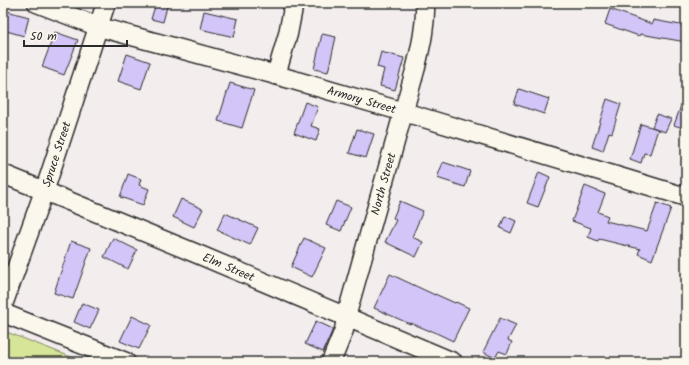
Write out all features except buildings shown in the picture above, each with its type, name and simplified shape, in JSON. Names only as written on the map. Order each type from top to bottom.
[{"type":"street","name":"Armory Street","points":[[37,3],[99,27],[404,112],[686,197]]},
{"type":"street","name":"Spruce Street","points":[[3,305],[44,192],[106,3]]},
{"type":"street","points":[[276,76],[288,34],[294,3]]},
{"type":"street","name":"North Street","points":[[331,362],[344,330],[346,317],[416,67],[422,41],[425,3]]},
{"type":"street","name":"Elm Street","points":[[3,174],[195,253],[452,362]]},
{"type":"street","points":[[3,313],[126,362]]},
{"type":"green space","points":[[4,331],[84,362],[3,362]]}]
